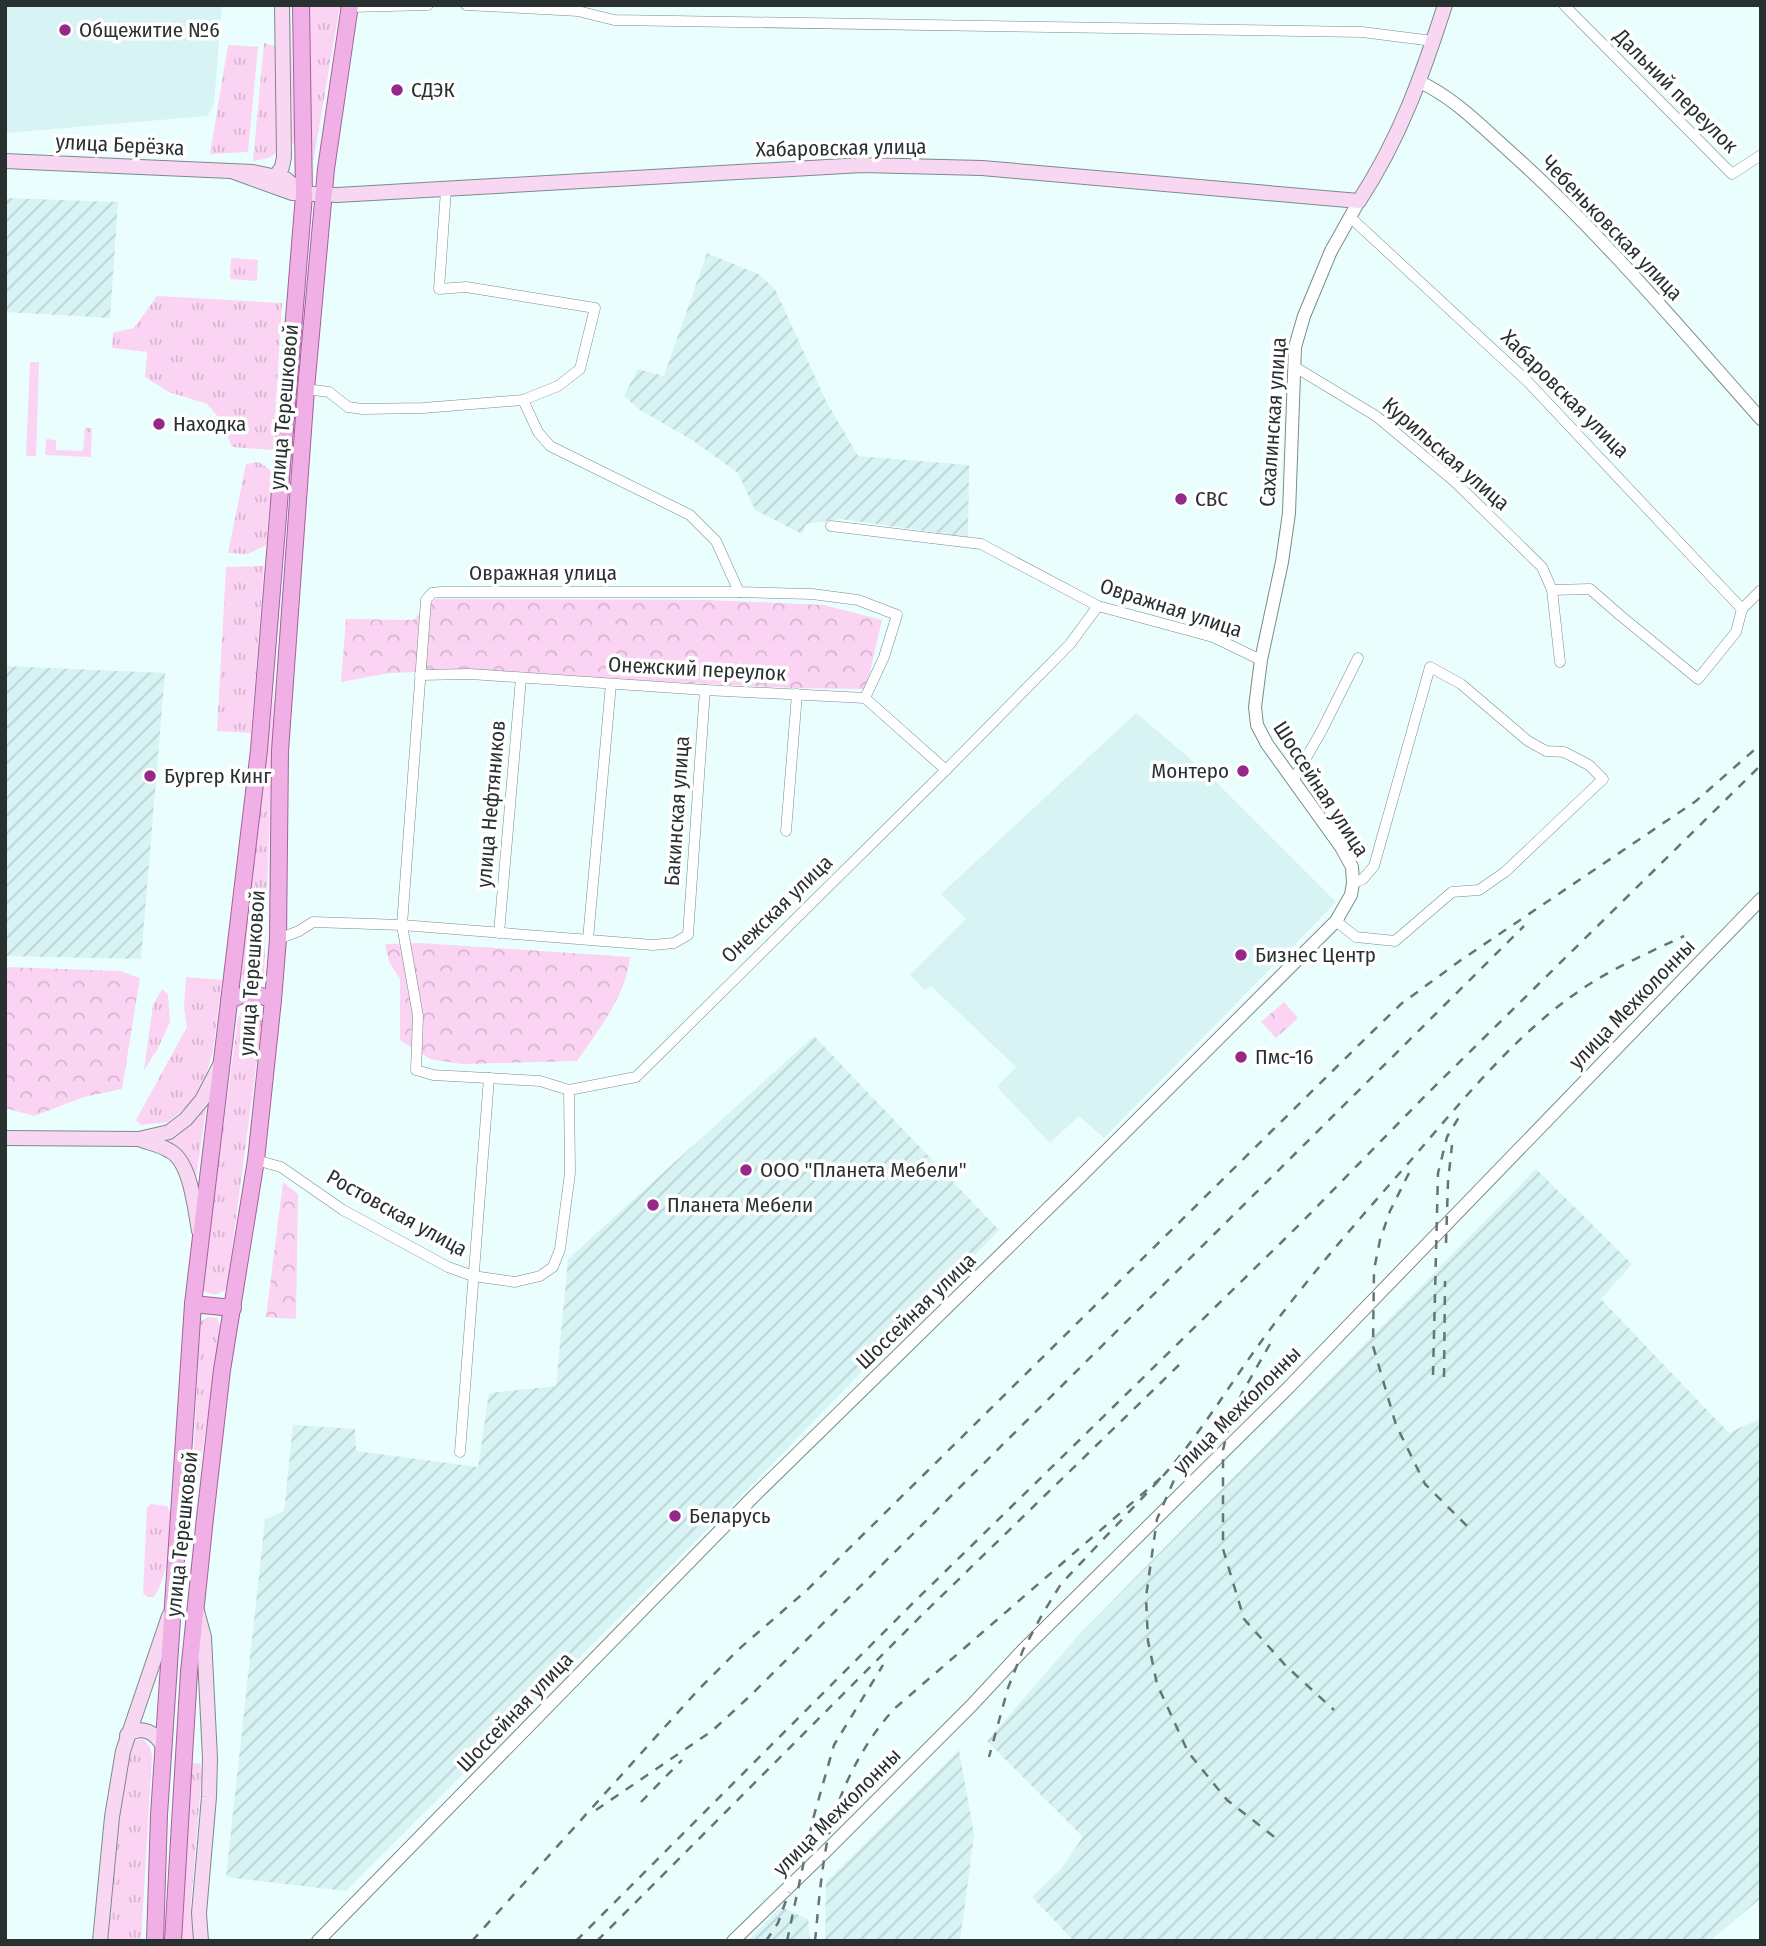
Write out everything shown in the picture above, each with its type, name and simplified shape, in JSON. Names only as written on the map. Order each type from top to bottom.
[{"type":"main road","points":[[276,176],[284,157],[282,5]]},
{"type":"main road","name":"улица Терешковой","points":[[155,1941],[156,1853],[193,1304],[259,750],[304,195],[301,5]]},
{"type":"main road","name":"Сахалинская улица","points":[[1359,201],[1397,137],[1420,82],[1445,5]]},
{"type":"main road","name":"улица Терешковой","points":[[173,1941],[184,1751],[199,1574],[221,1384],[256,1160],[273,1000],[278,939],[280,751],[306,389],[324,195],[350,6]]},
{"type":"main road","name":"улица Берёзка","points":[[5,161],[276,176],[295,185],[304,195]]},
{"type":"main road","name":"Хабаровская улица","points":[[324,195],[862,164],[982,169],[1359,201]]},
{"type":"main road","name":"улица Берёзка","points":[[234,172],[279,190],[304,195],[324,195]]},
{"type":"main road","points":[[229,1001],[251,993],[273,1000]]},
{"type":"main road","points":[[5,1138],[139,1139],[169,1132],[186,1119],[202,1100],[220,1063]]},
{"type":"main road","points":[[139,1139],[173,1152],[192,1191],[200,1235]]},
{"type":"main road","points":[[193,1304],[233,1308]]},
{"type":"main road","points":[[175,1572],[199,1574]]},
{"type":"main road","points":[[100,1941],[119,1767],[127,1735],[173,1605]]},
{"type":"main road","points":[[196,1606],[204,1637],[210,1758],[199,1913],[201,1941]]},
{"type":"main road","points":[[127,1735],[133,1731],[145,1730],[158,1738],[163,1746]]},
{"type":"main road","points":[[184,1751],[200,1747],[210,1758]]},
{"type":"street","points":[[350,6],[428,5]]},
{"type":"street","points":[[466,5],[578,11],[614,20],[1348,31],[1433,41]]},
{"type":"street","name":"Дальний переулок","points":[[1564,5],[1732,174],[1761,155]]},
{"type":"street","name":"Чебеньковская улица","points":[[1420,82],[1437,90],[1461,108],[1543,181],[1761,419]]},
{"type":"street","points":[[306,389],[329,392],[348,407],[423,408],[523,400],[558,386],[580,369],[595,308],[466,287],[439,289],[446,190]]},
{"type":"street","name":"Сахалинская улица","points":[[1261,660],[1282,562],[1289,513],[1295,347],[1304,316],[1331,251],[1359,201]]},
{"type":"street","name":"Хабаровская улица","points":[[1350,217],[1527,382],[1742,609]]},
{"type":"street","name":"Курильская улица","points":[[1295,367],[1376,416],[1454,481],[1542,567],[1552,590],[1560,662]]},
{"type":"street","points":[[523,400],[538,432],[550,446],[690,515],[716,541],[739,592]]},
{"type":"street","name":"Овражная улица","points":[[831,526],[981,544],[1098,606],[1213,637],[1261,660]]},
{"type":"street","points":[[1552,590],[1590,589],[1620,617],[1698,679],[1736,632],[1742,609],[1761,590]]},
{"type":"street","name":"Овражная улица","points":[[419,676],[426,600],[432,593],[812,594],[858,600],[897,615],[884,657],[865,698]]},
{"type":"street","name":"Онежская улица","points":[[402,925],[418,1016],[416,1070],[433,1075],[540,1081],[569,1090],[636,1077],[1070,644],[1098,606]]},
{"type":"street","points":[[1293,780],[1358,658]]},
{"type":"street","name":"Шоссейная улица","points":[[318,1941],[752,1498],[1073,1184],[1336,921],[1351,895],[1352,867],[1267,744],[1257,725],[1256,699],[1261,660]]},
{"type":"street","points":[[1336,921],[1356,937],[1395,941],[1452,892],[1479,890],[1505,872],[1603,779],[1589,765],[1564,752],[1546,751],[1528,741],[1461,684],[1430,667],[1374,866],[1363,879],[1353,883]]},
{"type":"street","name":"Онежский переулок","points":[[419,676],[470,674],[865,698]]},
{"type":"street","points":[[402,925],[419,676]]},
{"type":"street","name":"улица Нефтяников","points":[[499,933],[521,678]]},
{"type":"street","points":[[278,939],[313,922],[402,925],[588,939],[611,684]]},
{"type":"street","name":"Бакинская улица","points":[[588,939],[653,945],[674,943],[688,935],[705,690]]},
{"type":"street","points":[[786,831],[797,694]]},
{"type":"street","points":[[865,698],[946,770]]},
{"type":"street","name":"улица Мехколонны","points":[[733,1941],[825,1853],[1023,1650],[1289,1387],[1761,899]]},
{"type":"street","points":[[460,1452],[489,1078]]},
{"type":"street","name":"Ростовская улица","points":[[256,1160],[281,1167],[343,1210],[448,1267],[473,1276],[514,1282],[540,1276],[553,1267],[560,1250],[570,1173],[569,1090]]},
{"type":"shaded area","points":[[5,5],[222,5],[214,103],[208,116],[5,133]]},
{"type":"shaded area","points":[[5,198],[118,202],[110,318],[5,312]]},
{"type":"shaded area","points":[[707,253],[758,274],[775,289],[826,401],[858,456],[969,465],[968,537],[841,519],[806,524],[802,534],[755,510],[738,473],[692,440],[640,410],[624,396],[638,369],[664,376]]},
{"type":"shaded area","points":[[5,666],[165,673],[141,959],[5,956]]},
{"type":"shaded area","points":[[1136,713],[1206,772],[1336,902],[1104,1138],[1079,1116],[1050,1143],[997,1087],[1016,1067],[931,986],[925,990],[910,975],[966,919],[941,894]]},
{"type":"shaded area","points":[[814,1036],[999,1230],[757,1480],[346,1891],[226,1877],[265,1520],[284,1511],[293,1425],[355,1429],[356,1451],[478,1467],[489,1393],[556,1386],[568,1259]]},
{"type":"shaded area","points":[[1536,1169],[1632,1264],[1601,1299],[1729,1433],[1761,1418],[1761,1898],[1710,1941],[1074,1941],[1032,1897],[1061,1869],[1083,1837],[987,1741],[1077,1637]]},
{"type":"shaded area","points":[[959,1750],[974,1835],[960,1941],[825,1941],[826,1882]]},
{"type":"shaded area","points":[[781,1907],[808,1919],[810,1941],[748,1941]]},
{"type":"green space","points":[[286,5],[290,5],[295,140],[293,145],[291,139]]},
{"type":"green space","points":[[306,5],[340,5],[313,163],[306,11]]},
{"type":"green space","points":[[264,43],[276,46],[277,152],[269,158],[253,161]]},
{"type":"green space","points":[[228,45],[258,47],[248,152],[210,154]]},
{"type":"green space","points":[[231,258],[258,260],[257,281],[230,279]]},
{"type":"green space","points":[[157,296],[282,303],[273,450],[232,447],[221,420],[207,404],[169,392],[145,377],[147,352],[112,348],[113,333],[134,328]]},
{"type":"green space","points":[[30,362],[39,362],[36,456],[26,456]]},
{"type":"green space","points":[[85,428],[92,428],[91,457],[45,455],[46,439],[56,440],[56,450],[83,451]]},
{"type":"green space","points":[[259,462],[273,472],[266,545],[248,554],[228,553],[246,464]]},
{"type":"green space","points":[[264,566],[251,733],[217,731],[226,567]]},
{"type":"green space","points":[[436,599],[706,600],[824,605],[882,620],[866,689],[790,688],[454,671],[389,673],[341,682],[346,619],[413,620]]},
{"type":"green space","points":[[274,689],[264,977],[249,983],[243,982],[240,973]]},
{"type":"green space","points":[[420,943],[630,957],[617,999],[577,1061],[462,1064],[430,1059],[400,1040],[400,979],[389,962],[385,944]]},
{"type":"green space","points":[[5,967],[120,971],[140,978],[122,1089],[84,1097],[34,1116],[5,1108]]},
{"type":"green space","points":[[186,977],[222,980],[213,1051],[205,1078],[191,1103],[168,1122],[141,1125],[136,1120],[187,1027],[184,1008]]},
{"type":"green space","points":[[162,989],[168,994],[170,1022],[144,1070],[153,1005]]},
{"type":"green space","points":[[1284,1002],[1298,1018],[1276,1038],[1261,1022]]},
{"type":"green space","points":[[245,1006],[259,1008],[262,1021],[228,1279],[226,1289],[212,1294],[203,1290],[203,1276],[238,1018]]},
{"type":"green space","points":[[206,1108],[196,1178],[184,1156],[165,1140],[188,1127]]},
{"type":"green space","points":[[283,1182],[298,1194],[296,1319],[266,1317]]},
{"type":"green space","points":[[208,1317],[217,1318],[221,1329],[189,1538],[200,1322]]},
{"type":"green space","points":[[151,1504],[167,1506],[172,1526],[167,1565],[154,1597],[148,1597],[143,1593],[147,1508]]},
{"type":"green space","points":[[143,1739],[150,1747],[152,1756],[141,1941],[108,1941],[108,1912],[128,1752],[133,1741]]},
{"type":"green space","points":[[189,1764],[200,1764],[202,1773],[191,1902],[193,1941],[182,1941],[181,1893]]},
{"type":"railway","points":[[472,1941],[699,1689],[739,1649],[807,1590],[1401,1004],[1461,960],[1696,801],[1761,744]]},
{"type":"railway","points":[[576,1941],[912,1604],[1299,1225],[1427,1094],[1761,765]]},
{"type":"railway","points":[[596,1810],[712,1731],[750,1696],[1524,926]]},
{"type":"railway","points":[[1163,1476],[1317,1270],[1507,1052],[1550,1013],[1585,987],[1626,963],[1684,936]]},
{"type":"railway","points":[[1433,1375],[1438,1173],[1447,1137],[1462,1112]]},
{"type":"railway","points":[[1446,1243],[1452,1145]]},
{"type":"railway","points":[[1409,1173],[1390,1211],[1380,1240],[1374,1270],[1373,1346],[1396,1425],[1425,1484],[1471,1530]]},
{"type":"railway","points":[[1444,1377],[1445,1281]]},
{"type":"railway","points":[[1270,1344],[1242,1393],[1230,1421],[1223,1450],[1223,1549],[1244,1619],[1286,1666],[1334,1710]]},
{"type":"railway","points":[[597,1941],[922,1615],[1179,1365]]},
{"type":"railway","points":[[1181,1464],[1157,1519],[1146,1597],[1148,1641],[1157,1684],[1188,1752],[1227,1800],[1277,1839]]},
{"type":"railway","points":[[815,1941],[823,1865],[834,1815],[849,1777],[881,1724],[894,1709],[1163,1476],[1061,1584],[1043,1613],[1023,1650],[1008,1688],[989,1757]]},
{"type":"railway","points":[[787,1941],[813,1819],[834,1745],[883,1665]]},
{"type":"railway","points":[[641,1802],[682,1760]]},
{"type":"railway","points":[[766,1941],[778,1923],[789,1892]]},
{"type":"place","name":"Общежитие №6","points":[[65,30]]},
{"type":"place","name":"СДЭК","points":[[397,90]]},
{"type":"place","name":"Находка","points":[[159,424]]},
{"type":"place","name":"СВС","points":[[1181,499]]},
{"type":"place","name":"Монтеро","points":[[1243,771]]},
{"type":"place","name":"Бургер Кинг","points":[[150,776]]},
{"type":"place","name":"Бизнес Центр","points":[[1241,955]]},
{"type":"place","name":"Пмс-16","points":[[1241,1057]]},
{"type":"place","name":"ООО \"Планета Мебели\"","points":[[746,1170]]},
{"type":"place","name":"Планета Мебели","points":[[653,1205]]},
{"type":"place","name":"Беларусь","points":[[675,1516]]}]
